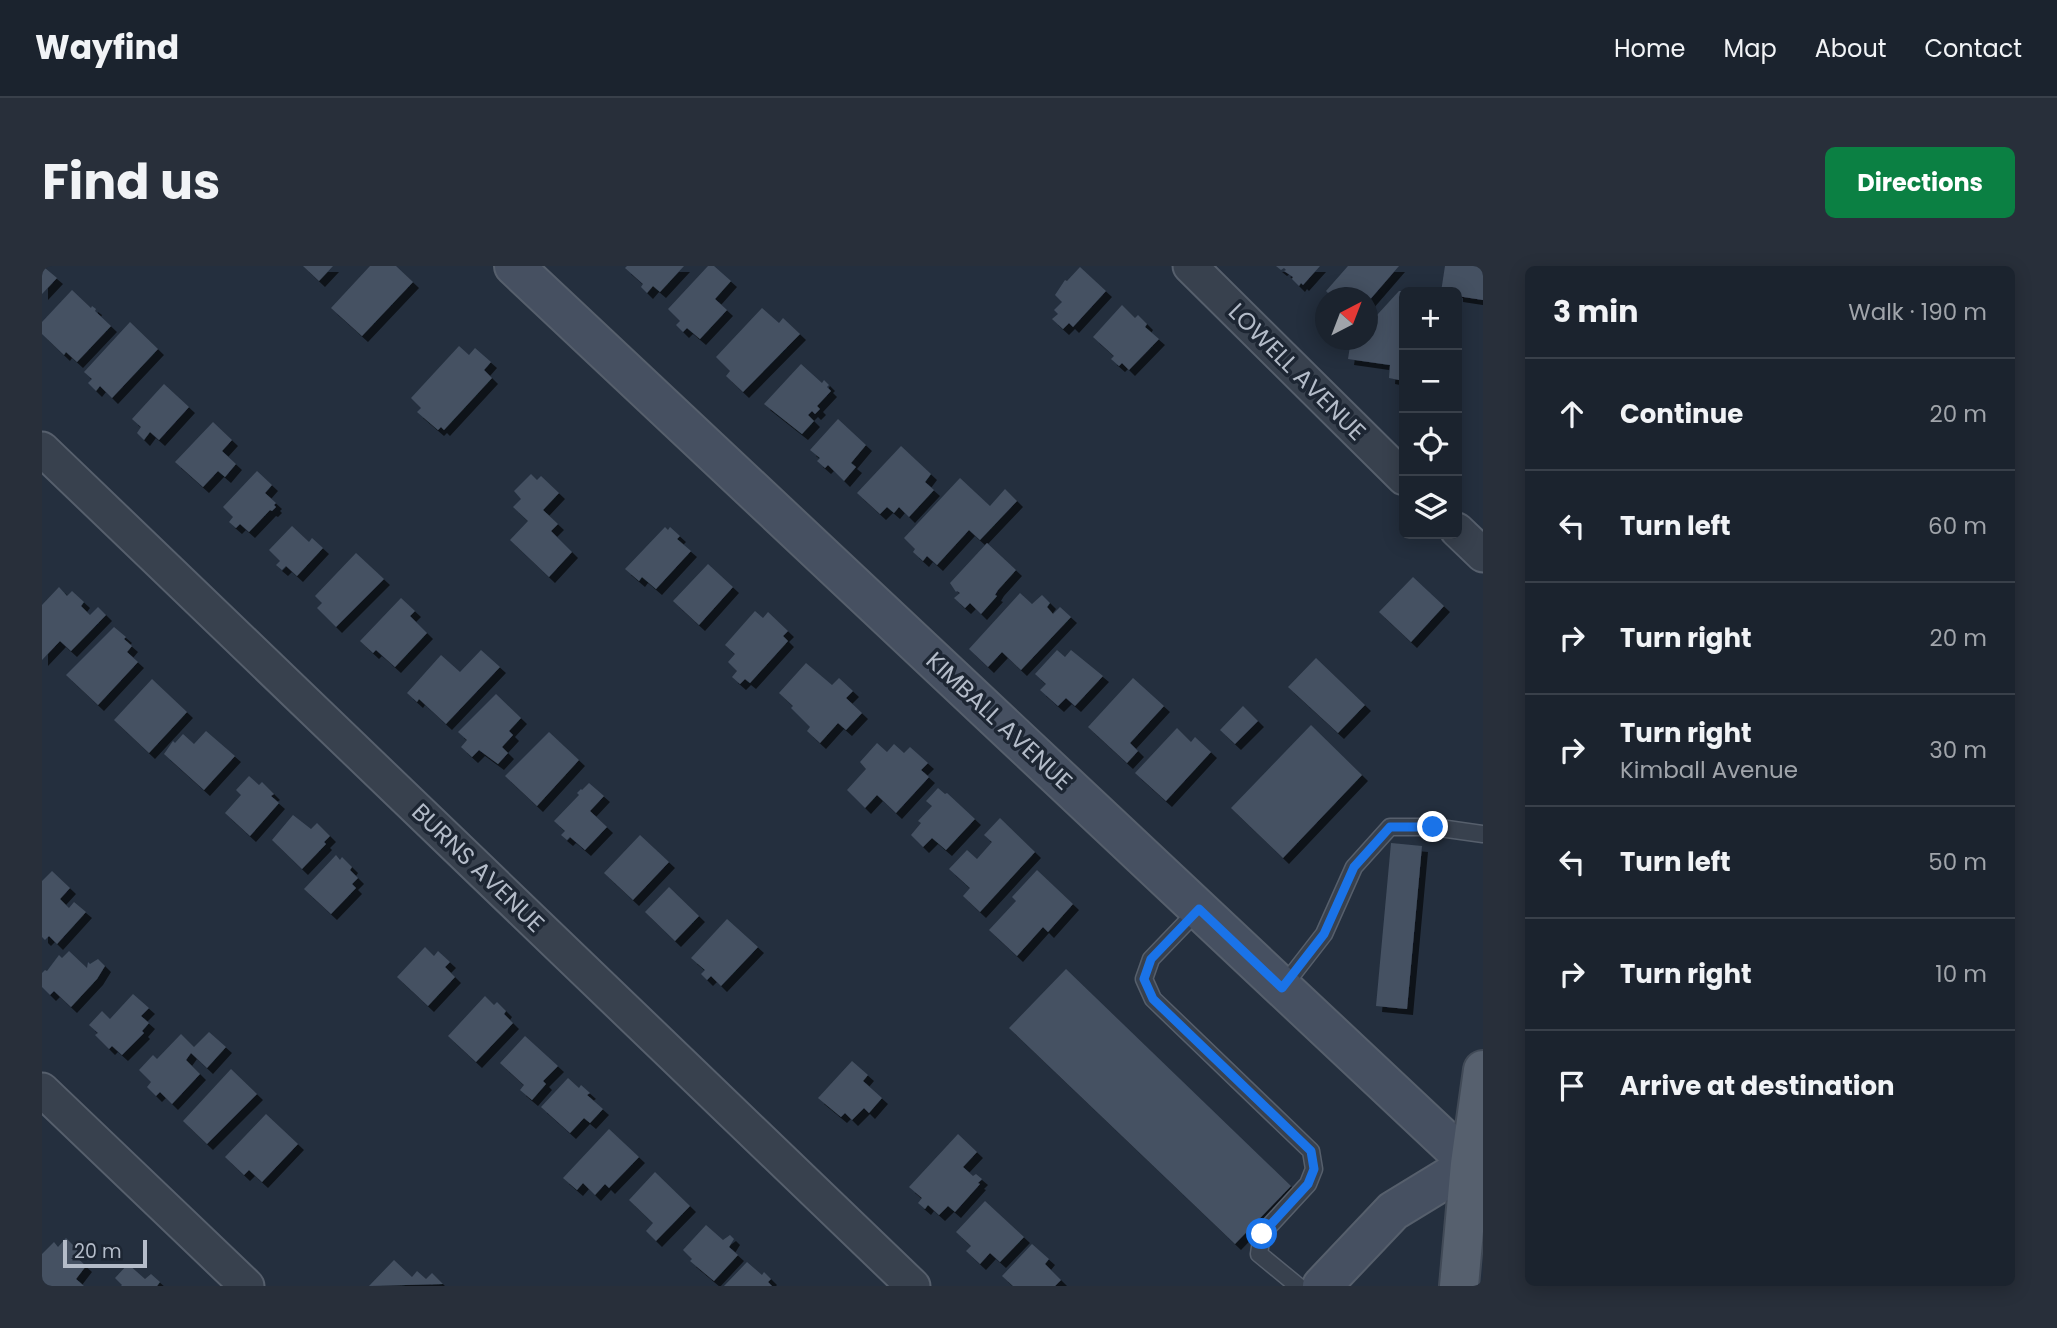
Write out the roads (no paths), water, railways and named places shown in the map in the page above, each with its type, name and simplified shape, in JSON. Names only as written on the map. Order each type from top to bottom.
[{"type":"main road","points":[[1458,1286],[1479,1163],[1483,1070]]},
{"type":"street","name":"KIMBALL AVENUE","points":[[514,266],[1282,988],[1479,1163]]},
{"type":"street","name":"LOWELL AVENUE","points":[[1190,266],[1402,476]]},
{"type":"street","name":"BURNS AVENUE","points":[[42,449],[913,1286]]},
{"type":"street","points":[[1462,535],[1483,555]]},
{"type":"street","points":[[42,1090],[247,1286]]},
{"type":"street","points":[[1322,1286],[1393,1211],[1479,1163]]},
{"type":"lane","points":[[1282,988],[1324,934],[1354,867],[1390,827],[1433,827],[1483,834]]},
{"type":"lane","points":[[1199,909],[1151,959],[1144,979],[1153,999],[1311,1151],[1314,1169],[1308,1184],[1262,1234],[1259,1254],[1298,1286]]}]
